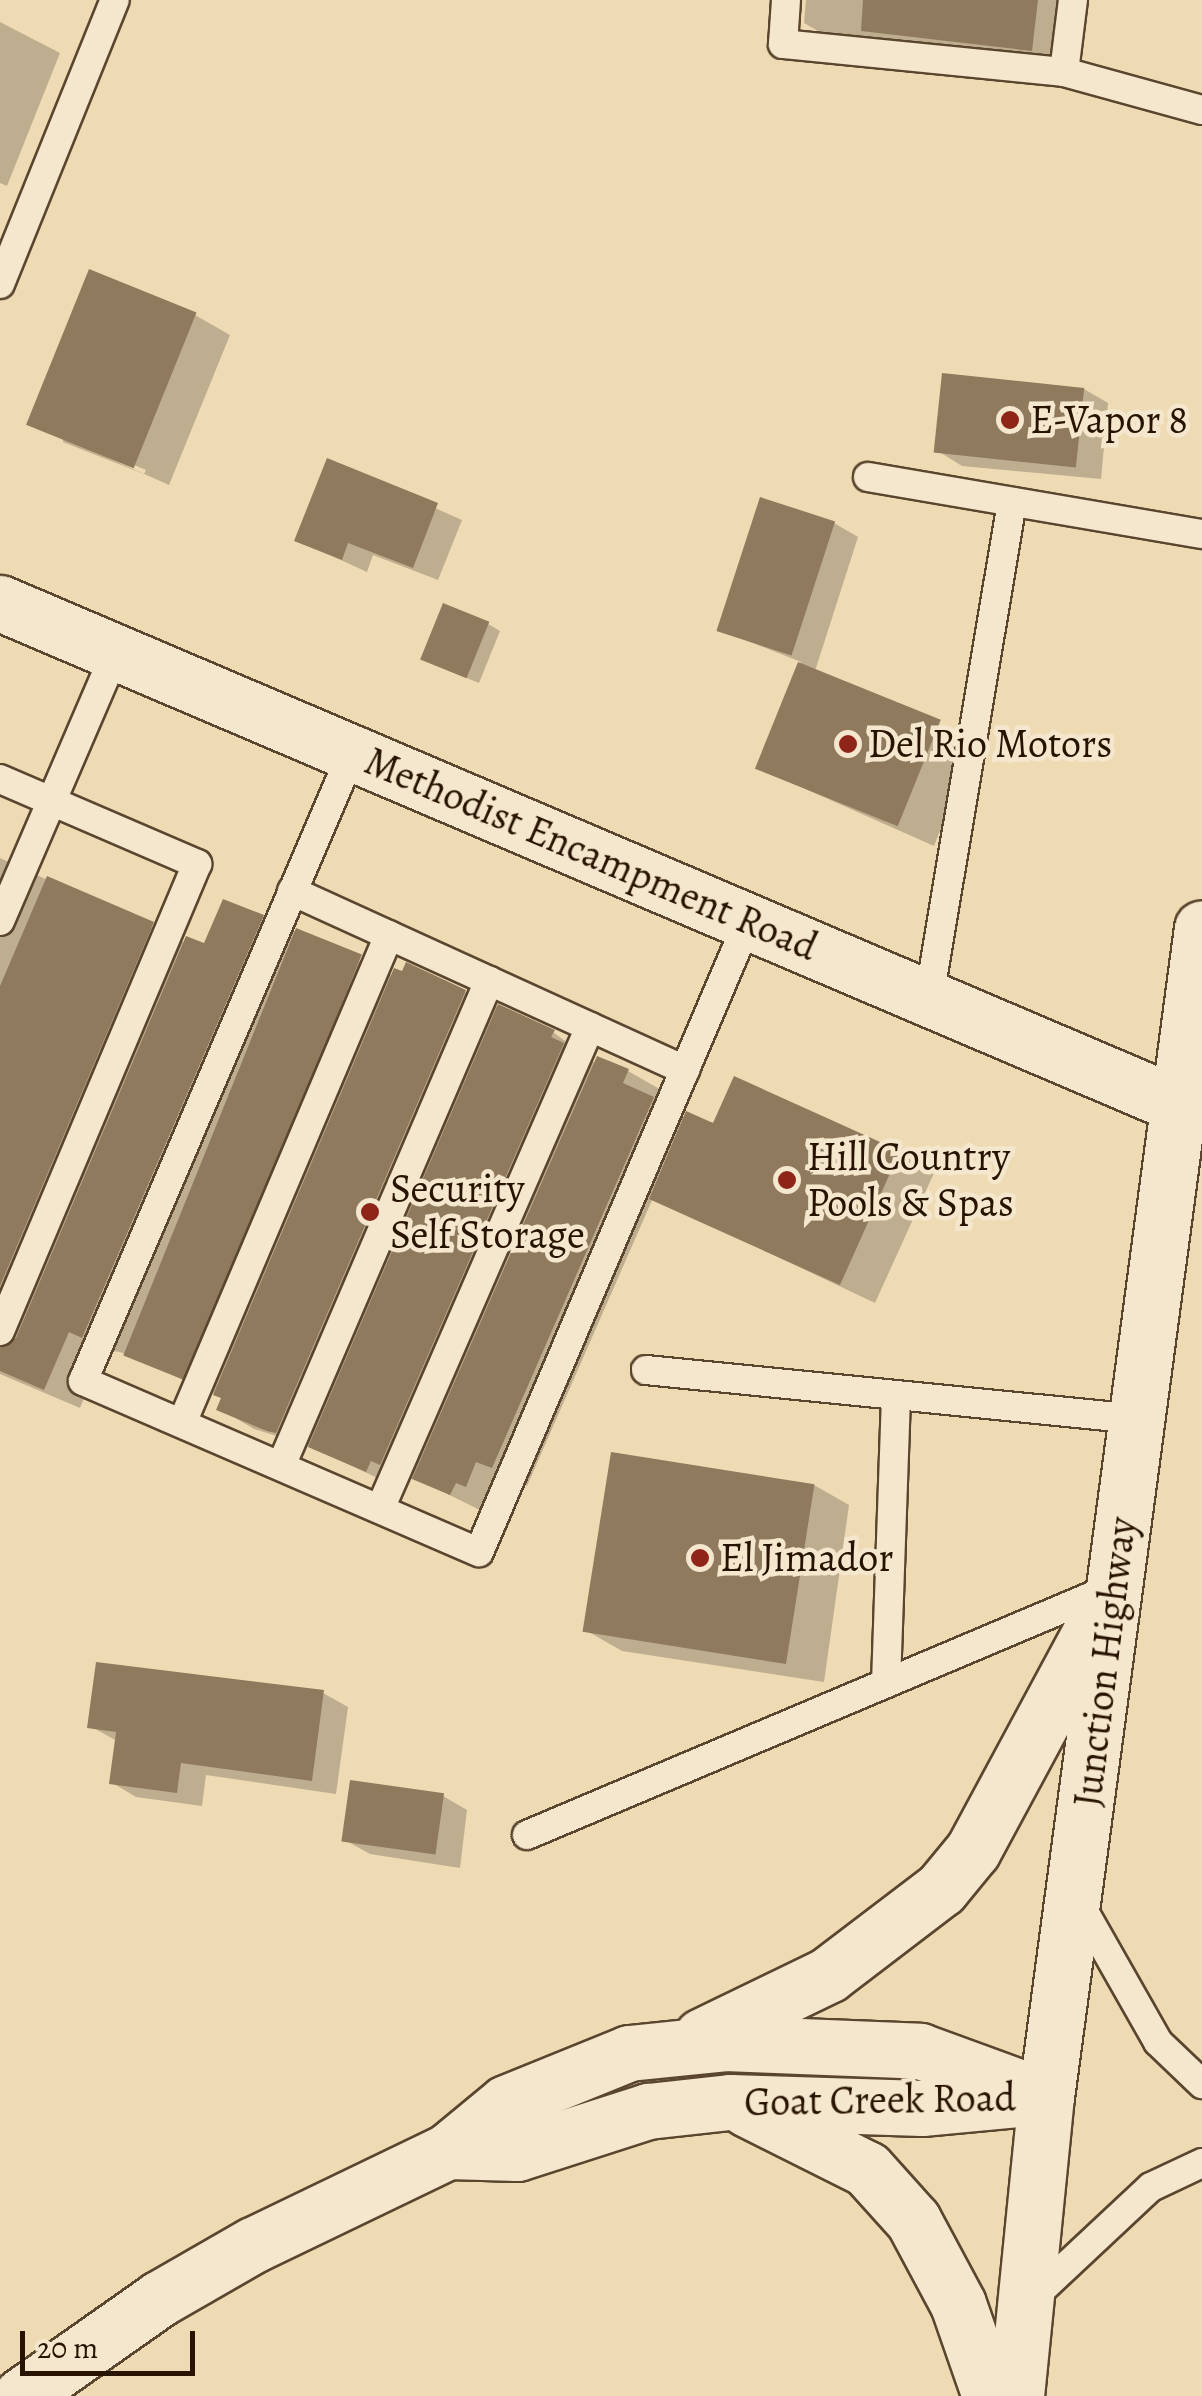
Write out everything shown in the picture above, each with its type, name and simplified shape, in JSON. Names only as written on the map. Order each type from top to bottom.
[{"type":"main road","name":"Methodist Encampment Road","points":[[0,603],[1192,1109]]},
{"type":"main road","name":"Junction Highway","points":[[1016,2396],[1046,2096],[1115,1586],[1138,1418],[1192,1109],[1202,928]]},
{"type":"main road","points":[[684,2044],[828,1975],[941,1889],[1005,1795],[1115,1586]]},
{"type":"main road","name":"Goat Creek Road","points":[[21,2396],[160,2299],[253,2245],[448,2151],[506,2103],[629,2053],[684,2044],[920,2051],[1046,2096]]},
{"type":"main road","name":"Goat Creek Road","points":[[448,2151],[517,2153],[648,2111],[730,2102],[796,2099],[922,2108],[1046,2096]]},
{"type":"main road","points":[[730,2102],[826,2144],[879,2182],[934,2252],[990,2396]]},
{"type":"lane","points":[[0,284],[115,0]]},
{"type":"lane","points":[[786,0],[784,44],[1064,72],[1202,110]]},
{"type":"lane","points":[[1064,72],[1073,0]]},
{"type":"lane","points":[[868,478],[1202,534]]},
{"type":"lane","points":[[930,998],[1012,502]]},
{"type":"lane","points":[[0,921],[116,652]]},
{"type":"lane","points":[[352,753],[82,1381],[479,1552],[748,922]]},
{"type":"lane","points":[[0,779],[197,864],[0,1331]]},
{"type":"lane","points":[[292,891],[685,1070]]},
{"type":"lane","points":[[182,1423],[389,934]]},
{"type":"lane","points":[[280,1466],[489,980]]},
{"type":"lane","points":[[380,1509],[590,1027]]},
{"type":"lane","points":[[646,1370],[1138,1418]]},
{"type":"lane","points":[[886,1684],[896,1395]]},
{"type":"lane","points":[[527,1835],[1115,1586]]},
{"type":"lane","points":[[1075,1896],[1158,2042],[1202,2084]]},
{"type":"lane","points":[[1028,2302],[1151,2187],[1202,2163]]},
{"type":"building","points":[[863,0],[1038,0],[1032,51],[861,31]]},
{"type":"building","points":[[89,269],[197,312],[134,468],[26,425]]},
{"type":"building","name":"E-Vapor 8","points":[[942,373],[1084,388],[1076,468],[934,453]]},
{"type":"building","points":[[327,458],[438,503],[413,568],[348,543],[342,560],[294,541]]},
{"type":"building","points":[[760,497],[835,521],[792,656],[716,631]]},
{"type":"building","points":[[443,603],[489,622],[467,678],[420,660]]},
{"type":"building","name":"Del Rio Motors","points":[[798,662],[941,720],[898,826],[755,769]]},
{"type":"building","points":[[47,876],[154,922],[0,1286],[0,986]]},
{"type":"building","points":[[223,899],[264,915],[82,1338],[69,1332],[44,1390],[0,1371],[0,1348],[16,1338],[186,936],[204,943]]},
{"type":"building","points":[[296,928],[362,955],[189,1382],[123,1355]]},
{"type":"building","points":[[406,962],[466,990],[276,1433],[267,1431],[216,1410],[221,1398],[213,1395],[394,968],[402,971]]},
{"type":"building","points":[[498,1004],[555,1030],[551,1037],[564,1043],[380,1465],[371,1461],[366,1472],[308,1447]]},
{"type":"building","points":[[597,1056],[629,1069],[623,1083],[654,1097],[492,1468],[476,1462],[466,1487],[456,1483],[450,1495],[412,1479]]},
{"type":"building","name":"Hill Country Pools & Spas","points":[[734,1076],[900,1151],[840,1285],[649,1199],[686,1111],[713,1123]]},
{"type":"building","name":"El Jimador","points":[[611,1452],[814,1484],[786,1664],[583,1632]]},
{"type":"building","points":[[96,1662],[324,1690],[312,1781],[181,1763],[177,1793],[109,1784],[116,1732],[87,1728]]},
{"type":"building","points":[[350,1780],[444,1793],[435,1855],[341,1841]]},
{"type":"place","name":"E-Vapor 8","points":[[1010,420]]},
{"type":"place","name":"Del Rio Motors","points":[[848,744]]},
{"type":"place","name":"Hill Country Pools & Spas","points":[[787,1180]]},
{"type":"place","name":"Security Self Storage","points":[[370,1212]]},
{"type":"place","name":"El Jimador","points":[[700,1558]]}]
